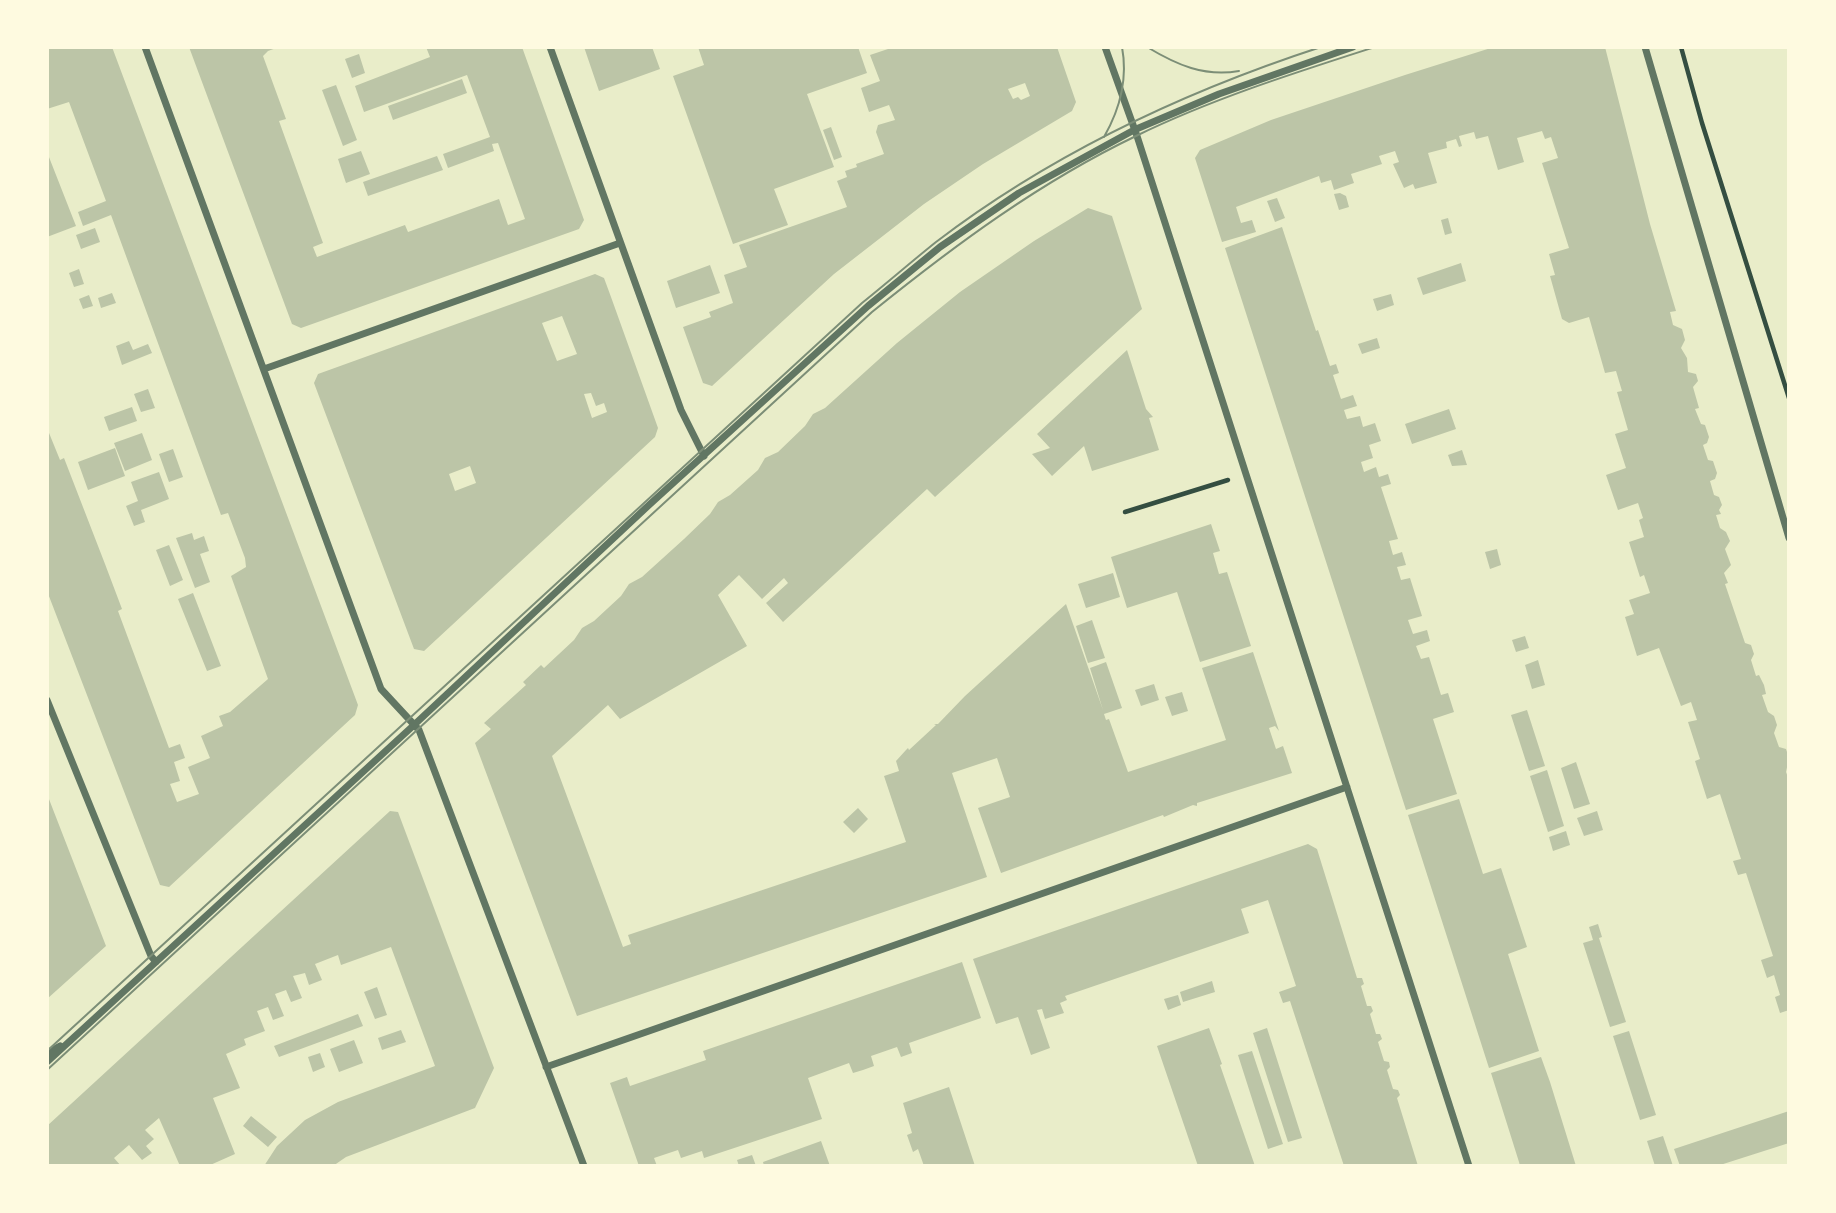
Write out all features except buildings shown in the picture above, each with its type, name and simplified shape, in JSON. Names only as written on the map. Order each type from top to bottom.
[{"type":"street","points":[[145,47],[381,689],[419,730],[584,1166]]},
{"type":"street","points":[[551,47],[681,410],[704,456]]},
{"type":"street","points":[[1105,47],[1135,130],[1469,1166]]},
{"type":"street","points":[[47,1062],[868,306],[940,247],[1019,193],[1135,130],[1219,94],[1353,47]]},
{"type":"street","points":[[1645,47],[1789,538]]},
{"type":"street","points":[[264,369],[620,243]]},
{"type":"street","points":[[47,700],[150,956],[156,962]]},
{"type":"street","points":[[546,1067],[1347,787]]},
{"type":"street","points":[[47,1052],[72,1038]]},
{"type":"path","points":[[1681,47],[1710,149],[1789,398]]},
{"type":"path","points":[[1125,512],[1246,475]]},
{"type":"tram line","points":[[1104,137],[1121,94],[1124,71],[1122,47]]},
{"type":"tram line","points":[[1147,47],[1169,59],[1202,71],[1239,71]]},
{"type":"tram line","points":[[47,1051],[862,303],[936,242],[1025,181],[1121,128],[1220,84],[1321,47]]},
{"type":"tram line","points":[[47,1070],[872,312],[935,263],[1032,194],[1136,136],[1224,98],[1375,47]]}]
